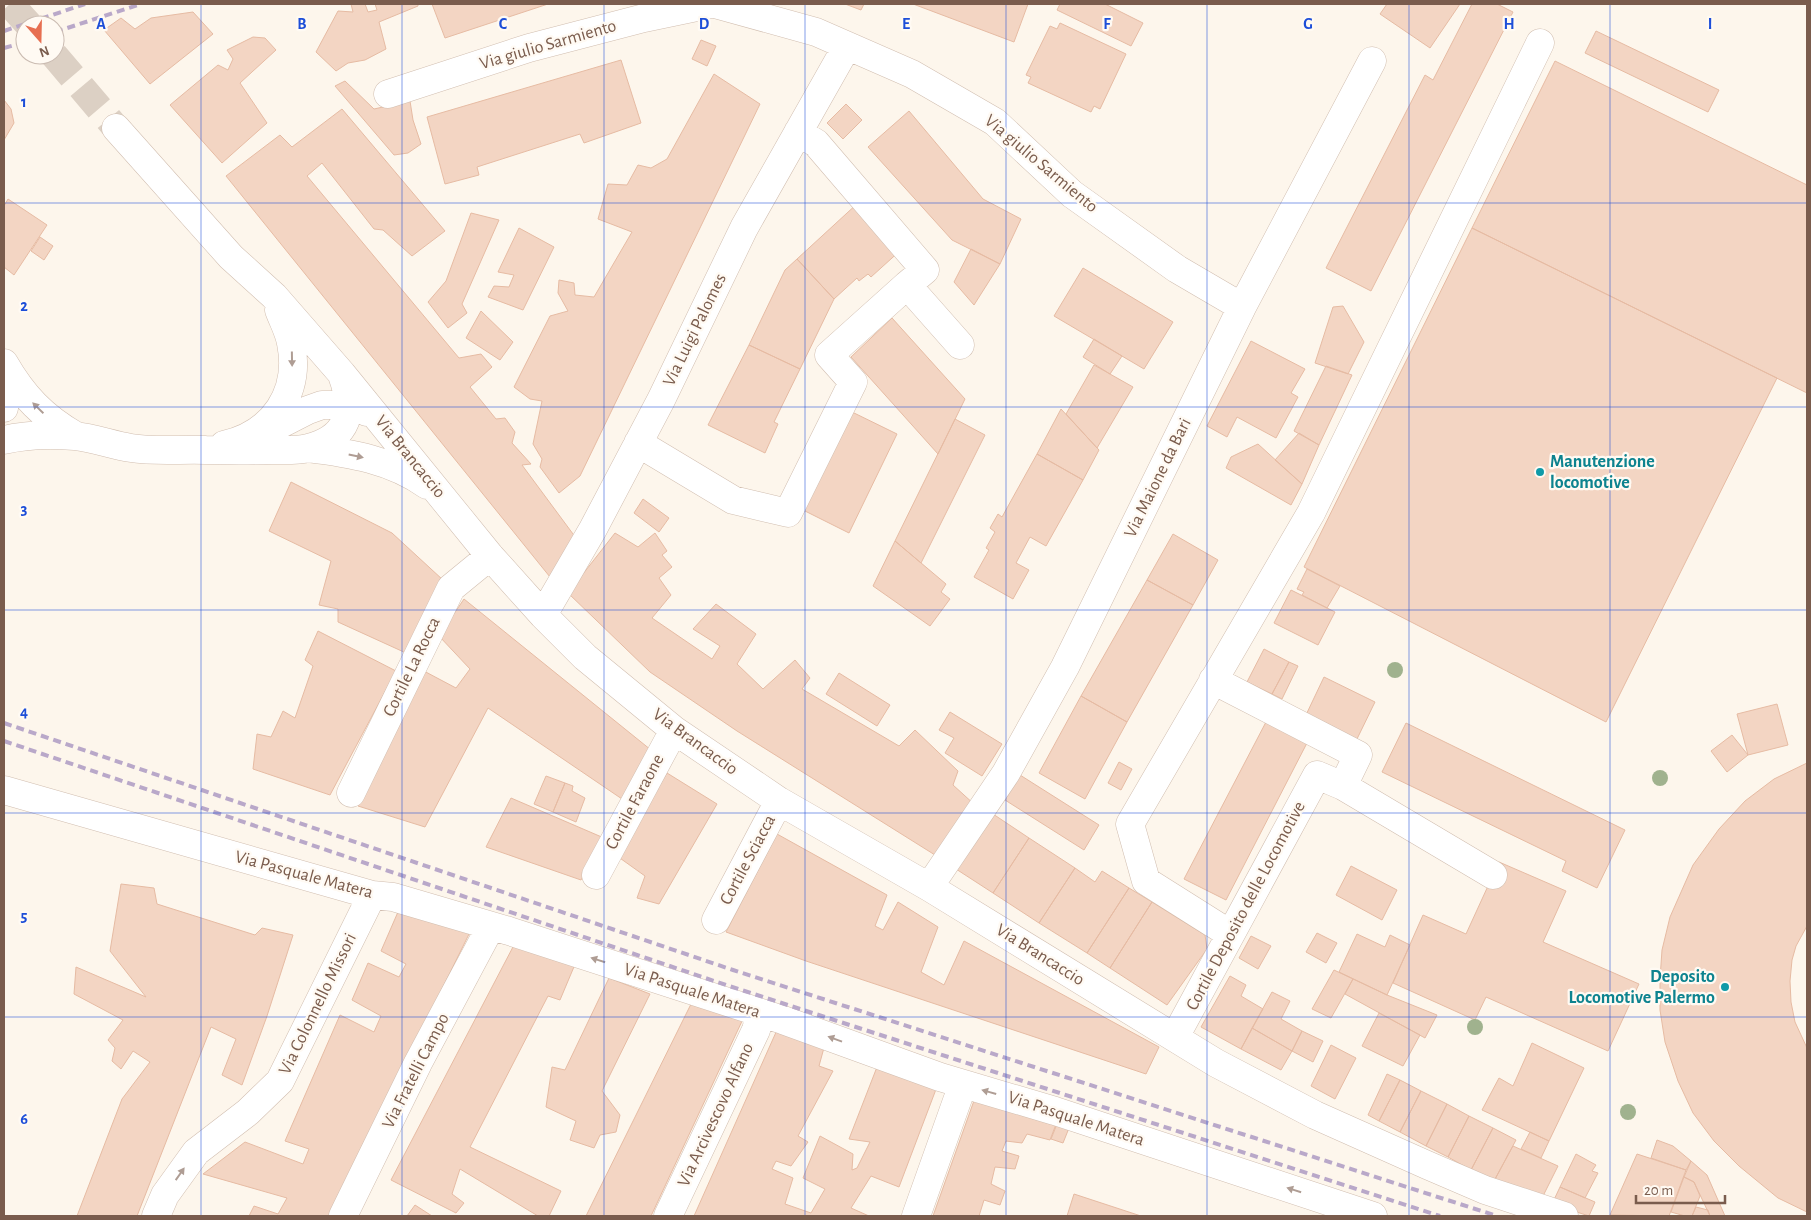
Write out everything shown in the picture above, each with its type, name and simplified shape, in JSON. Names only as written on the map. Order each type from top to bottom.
[{"type":"street","name":"Via giulio Sarmiento","points":[[388,94],[529,48],[644,18],[711,4]]},
{"type":"street","name":"Via giulio Sarmiento","points":[[715,4],[816,32],[912,74],[995,122],[1072,194],[1177,269],[1242,306]]},
{"type":"street","points":[[1230,934],[1146,881],[1130,824],[1310,513],[1540,43]]},
{"type":"street","name":"Via Luigi Palomes","points":[[543,615],[593,529],[661,400],[744,228],[847,46]]},
{"type":"street","name":"Via Maione da Bari","points":[[929,887],[1006,773],[1065,667],[1242,306],[1372,61]]},
{"type":"street","name":"Via Brancaccio","points":[[116,128],[231,257],[274,296],[342,374],[490,556],[543,615],[586,657],[674,730],[779,801],[929,887],[1216,1063],[1315,1115],[1427,1165],[1485,1190],[1564,1216]]},
{"type":"street","points":[[638,443],[733,500],[788,513],[853,382],[829,355],[925,270],[816,143],[798,132]]},
{"type":"street","points":[[907,286],[960,345]]},
{"type":"street","points":[[250,437],[269,422],[280,409],[289,390],[291,380],[291,343],[274,296]]},
{"type":"street","points":[[4,363],[24,394],[50,420],[78,437]]},
{"type":"street","points":[[4,367],[7,381],[4,408]]},
{"type":"street","points":[[308,448],[330,438],[341,428],[348,414],[350,405],[348,390],[342,374]]},
{"type":"street","points":[[203,449],[237,442],[270,430],[322,405],[350,405],[363,410],[382,423]]},
{"type":"street","points":[[4,440],[42,434],[78,437],[132,448],[238,451],[308,448],[357,456],[402,470],[413,475],[445,499]]},
{"type":"street","name":"Cortile La Rocca","points":[[351,793],[451,588],[490,556]]},
{"type":"street","points":[[1213,680],[1358,755],[1343,786],[1493,875]]},
{"type":"street","name":"Cortile Faraone","points":[[596,875],[674,730]]},
{"type":"street","name":"Cortile Deposito delle Locomotive","points":[[1175,1037],[1317,775],[1343,786]]},
{"type":"street","name":"Via Pasquale Matera","points":[[4,790],[372,895],[394,897],[491,926],[761,1013],[961,1084],[1055,1111],[1325,1209],[1373,1216]]},
{"type":"street","name":"Cortile Sciacca","points":[[716,920],[779,801]]},
{"type":"street","name":"Via Colonnello Missori","points":[[156,1216],[165,1196],[196,1152],[248,1112],[280,1081],[372,895]]},
{"type":"street","name":"Via Fratelli Campo","points":[[343,1216],[418,1063],[491,926]]},
{"type":"street","name":"Via Arcivescovo Alfano","points":[[668,1216],[756,1030],[761,1013]]},
{"type":"street","points":[[916,1216],[958,1098],[961,1084]]},
{"type":"building","points":[[351,4],[365,4],[368,12],[377,10],[375,4],[418,4],[418,6],[379,22],[386,49],[365,60],[348,63],[336,71],[316,52],[338,11],[353,12]]},
{"type":"building","points":[[432,4],[548,4],[445,38]]},
{"type":"building","points":[[845,4],[864,4],[861,10]]},
{"type":"building","points":[[913,4],[1028,4],[1014,42]]},
{"type":"building","points":[[1060,4],[1105,4],[1143,23],[1131,46],[1057,10]]},
{"type":"building","points":[[1387,4],[1460,4],[1430,48],[1380,14]]},
{"type":"building","points":[[1472,4],[1497,4],[1513,12],[1371,291],[1326,268],[1425,75],[1433,80]]},
{"type":"building","points":[[193,12],[213,34],[150,84],[104,30],[121,18],[135,29],[151,18]]},
{"type":"building","points":[[1060,23],[1126,54],[1100,109],[1094,106],[1091,112],[1028,83],[1031,77],[1026,75],[1050,26],[1057,29]]},
{"type":"building","points":[[1596,31],[1719,90],[1708,112],[1585,53]]},
{"type":"building","points":[[253,37],[265,38],[276,50],[240,83],[267,123],[222,163],[170,105],[218,65],[228,70],[233,59],[227,50]]},
{"type":"building","points":[[701,40],[716,46],[707,66],[692,59]]},
{"type":"building","points":[[621,60],[641,123],[584,143],[580,134],[477,167],[479,175],[445,184],[427,117]]},
{"type":"building","points":[[1555,61],[1807,185],[1807,393],[1472,228]]},
{"type":"building","points":[[714,74],[760,104],[580,476],[559,493],[540,467],[542,459],[533,444],[542,401],[530,399],[514,387],[550,316],[568,311],[558,293],[559,280],[574,283],[575,295],[594,297],[632,232],[598,219],[608,184],[627,185],[638,165],[651,168],[667,159]]},
{"type":"building","points":[[345,81],[374,109],[410,101],[413,120],[421,144],[408,153],[394,155],[335,86]]},
{"type":"building","points":[[4,100],[11,109],[14,123],[4,140]]},
{"type":"building","points":[[846,104],[862,120],[843,139],[827,123]]},
{"type":"building","points":[[342,109],[445,231],[412,256],[383,230],[374,229],[322,163],[307,176],[459,358],[481,354],[492,367],[470,387],[496,419],[505,418],[515,432],[512,443],[531,464],[522,465],[576,538],[550,577],[226,176],[280,135],[292,147]]},
{"type":"building","points":[[909,111],[983,199],[1021,219],[1000,264],[952,240],[868,147]]},
{"type":"building","points":[[8,199],[47,225],[14,275],[4,267],[4,206]]},
{"type":"building","points":[[859,202],[902,249],[871,277],[868,274],[859,281],[857,278],[834,299],[797,259]]},
{"type":"building","points":[[471,213],[499,220],[462,304],[467,313],[448,328],[428,302],[446,281]]},
{"type":"building","points":[[519,228],[554,247],[523,310],[488,297],[494,286],[509,287],[514,275],[498,272]]},
{"type":"building","name":"Manutenzione locomotive","points":[[1472,228],[1777,378],[1606,722],[1304,567]]},
{"type":"building","points":[[40,237],[53,246],[44,260],[31,251]]},
{"type":"building","points":[[971,249],[1000,264],[974,305],[954,282]]},
{"type":"building","points":[[797,259],[834,299],[800,369],[749,345],[785,270]]},
{"type":"building","points":[[1083,268],[1173,322],[1144,369],[1054,316]]},
{"type":"building","points":[[1343,306],[1364,342],[1348,374],[1315,363],[1333,307]]},
{"type":"building","points":[[481,311],[513,342],[500,360],[466,338]]},
{"type":"building","points":[[892,318],[965,399],[938,454],[851,357]]},
{"type":"building","points":[[1094,339],[1122,356],[1110,374],[1083,357]]},
{"type":"building","points":[[1251,341],[1305,369],[1291,393],[1298,397],[1276,438],[1237,417],[1227,437],[1207,426]]},
{"type":"building","points":[[749,345],[800,369],[774,422],[778,424],[765,453],[708,425]]},
{"type":"building","points":[[1094,365],[1133,387],[1097,448],[1066,414]]},
{"type":"building","points":[[1326,366],[1352,375],[1319,445],[1294,431]]},
{"type":"building","points":[[1061,409],[1099,450],[1083,480],[1037,454]]},
{"type":"building","points":[[850,411],[897,434],[849,533],[801,509]]},
{"type":"building","points":[[955,419],[985,435],[921,563],[895,541]]},
{"type":"building","points":[[1299,433],[1319,445],[1302,484],[1275,460]]},
{"type":"building","points":[[1258,444],[1302,484],[1291,505],[1226,468],[1231,457]]},
{"type":"building","points":[[1037,454],[1083,480],[1046,546],[1030,537],[1016,563],[1029,570],[1013,599],[974,577],[989,550],[986,548],[995,532],[990,528],[998,514],[1002,517]]},
{"type":"building","points":[[291,482],[392,533],[443,580],[406,653],[338,622],[338,609],[319,605],[331,561],[269,531]]},
{"type":"building","points":[[643,499],[669,518],[659,532],[634,513]]},
{"type":"building","points":[[615,533],[638,547],[655,533],[667,551],[662,555],[672,567],[659,578],[671,595],[652,618],[712,659],[720,646],[693,629],[716,604],[756,634],[737,664],[763,689],[795,660],[810,678],[802,689],[899,746],[915,730],[958,771],[953,785],[975,805],[935,855],[737,731],[650,672],[568,593]]},
{"type":"building","points":[[1173,534],[1218,560],[1193,605],[1147,580]]},
{"type":"building","points":[[895,541],[946,584],[941,592],[950,599],[930,626],[873,586]]},
{"type":"building","points":[[1307,569],[1340,586],[1327,608],[1302,595],[1304,592],[1297,589]]},
{"type":"building","points":[[1147,580],[1193,605],[1127,722],[1081,696]]},
{"type":"building","points":[[1291,590],[1335,612],[1318,645],[1274,623]]},
{"type":"building","points":[[464,599],[651,750],[622,799],[488,708],[425,827],[358,806],[422,670],[456,688],[470,669],[439,636]]},
{"type":"building","points":[[318,631],[396,671],[330,795],[253,769],[257,734],[271,737],[283,711],[295,718],[313,666],[305,660]]},
{"type":"building","points":[[1264,649],[1289,662],[1272,694],[1247,682]]},
{"type":"building","points":[[1289,662],[1298,666],[1282,699],[1272,694]]},
{"type":"building","points":[[839,673],[890,705],[877,726],[826,694]]},
{"type":"building","points":[[1324,677],[1375,702],[1356,741],[1305,717]]},
{"type":"building","points":[[1081,696],[1127,722],[1085,799],[1039,773]]},
{"type":"building","points":[[1777,704],[1788,745],[1748,755],[1737,714]]},
{"type":"building","points":[[950,712],[1002,744],[982,776],[945,753],[954,738],[939,730]]},
{"type":"building","points":[[1266,722],[1307,743],[1226,900],[1184,879]]},
{"type":"building","points":[[1406,723],[1625,830],[1597,888],[1562,871],[1566,861],[1382,772]]},
{"type":"building","points":[[1732,735],[1748,755],[1727,772],[1711,751]]},
{"type":"building","points":[[1119,762],[1132,769],[1121,790],[1108,783]]},
{"type":"building","name":"Deposito Locomotive Palermo","points":[[1807,763],[1807,926],[1796,946],[1792,960],[1790,981],[1791,1002],[1795,1022],[1807,1048],[1807,1212],[1778,1198],[1739,1166],[1714,1141],[1693,1113],[1678,1081],[1665,1042],[1660,1010],[1660,979],[1662,950],[1670,917],[1693,865],[1719,829],[1745,801],[1774,779]]},
{"type":"building","points":[[667,773],[717,804],[659,904],[637,898],[645,876],[617,856]]},
{"type":"building","points":[[1020,775],[1099,825],[1084,850],[1005,800]]},
{"type":"building","points":[[546,776],[565,783],[553,812],[534,804]]},
{"type":"building","points":[[565,783],[573,786],[572,791],[585,798],[576,822],[553,812]]},
{"type":"building","points":[[511,798],[604,838],[581,880],[486,847]]},
{"type":"building","points":[[990,812],[1029,838],[993,893],[956,869]]},
{"type":"building","points":[[777,834],[887,895],[875,926],[883,930],[898,902],[938,927],[921,972],[944,985],[964,941],[1159,1047],[1146,1074],[806,961],[726,932]]},
{"type":"building","points":[[1029,838],[1075,868],[1039,923],[993,893]]},
{"type":"building","points":[[1499,862],[1566,891],[1543,942],[1639,984],[1608,1051],[1486,997],[1475,1020],[1393,983],[1423,915],[1466,934]]},
{"type":"building","points":[[1351,866],[1397,890],[1382,920],[1336,895]]},
{"type":"building","points":[[1075,868],[1095,882],[1102,871],[1129,888],[1087,953],[1039,923]]},
{"type":"building","points":[[121,884],[154,888],[157,904],[255,935],[262,928],[293,935],[242,1085],[222,1075],[236,1039],[211,1027],[137,1216],[77,1216],[122,1099],[150,1062],[133,1051],[121,1069],[112,1061],[115,1048],[108,1040],[123,1020],[74,994],[76,967],[146,997],[110,951]]},
{"type":"building","points":[[1129,888],[1152,902],[1110,968],[1087,953]]},
{"type":"building","points":[[1152,902],[1205,935],[1207,949],[1167,1005],[1110,968]]},
{"type":"building","points":[[401,905],[471,930],[330,1216],[249,1216],[254,1206],[278,1214],[287,1198],[203,1174],[245,1142],[303,1164],[309,1149],[285,1141],[340,1015],[374,1032],[381,1016],[352,1000],[368,963],[399,977],[406,964],[381,951]]},
{"type":"building","points":[[1317,933],[1337,943],[1326,963],[1306,952]]},
{"type":"building","points":[[1357,934],[1385,947],[1390,935],[1410,945],[1387,995],[1339,972]]},
{"type":"building","points":[[1251,936],[1271,946],[1258,969],[1239,958]]},
{"type":"building","points":[[514,945],[576,962],[560,1000],[548,996],[470,1147],[561,1191],[549,1216],[538,1216],[460,1169],[452,1194],[464,1203],[456,1213],[391,1180]]},
{"type":"building","points":[[1334,970],[1353,979],[1331,1018],[1312,1009]]},
{"type":"building","points":[[1230,976],[1246,985],[1241,996],[1263,1009],[1241,1049],[1201,1027]]},
{"type":"building","points":[[609,978],[650,994],[602,1091],[620,1115],[616,1132],[600,1135],[594,1148],[570,1140],[576,1121],[546,1107],[552,1067],[565,1070]]},
{"type":"building","points":[[1353,979],[1437,1015],[1425,1038],[1345,994]]},
{"type":"building","points":[[1272,992],[1290,1001],[1281,1019],[1302,1031],[1292,1051],[1252,1028]]},
{"type":"building","points":[[692,1002],[743,1019],[651,1216],[586,1216]]},
{"type":"building","points":[[1379,1013],[1420,1035],[1403,1066],[1362,1046]]},
{"type":"building","points":[[1252,1028],[1292,1051],[1281,1070],[1241,1049]]},
{"type":"building","points":[[777,1030],[825,1044],[819,1066],[833,1071],[798,1136],[808,1142],[791,1166],[776,1161],[772,1169],[793,1178],[785,1204],[811,1213],[825,1189],[803,1178],[820,1136],[853,1154],[852,1170],[857,1168],[870,1142],[849,1139],[877,1067],[938,1084],[899,1187],[871,1176],[851,1208],[869,1216],[694,1216]]},
{"type":"building","points":[[1302,1031],[1323,1041],[1313,1062],[1292,1051]]},
{"type":"building","points":[[1532,1043],[1584,1068],[1549,1141],[1482,1110],[1499,1078],[1513,1086]]},
{"type":"building","points":[[1331,1045],[1356,1058],[1335,1099],[1311,1086]]},
{"type":"building","points":[[1387,1074],[1400,1080],[1379,1121],[1368,1115]]},
{"type":"building","points":[[1400,1080],[1421,1091],[1400,1132],[1379,1121]]},
{"type":"building","points":[[1421,1091],[1447,1104],[1426,1146],[1400,1132]]},
{"type":"building","points":[[976,1095],[1058,1119],[1050,1140],[1027,1134],[1022,1143],[1006,1141],[1002,1151],[1019,1156],[1015,1169],[995,1167],[991,1184],[1005,1191],[1000,1205],[984,1200],[979,1216],[933,1216]]},
{"type":"building","points":[[1447,1104],[1469,1116],[1448,1157],[1426,1146]]},
{"type":"building","points":[[1469,1116],[1493,1128],[1471,1170],[1448,1157]]},
{"type":"building","points":[[1059,1119],[1071,1123],[1063,1143],[1051,1139]]},
{"type":"building","points":[[1493,1128],[1516,1140],[1494,1181],[1471,1170]]},
{"type":"building","points":[[1530,1132],[1549,1141],[1541,1158],[1521,1149]]},
{"type":"building","points":[[1657,1140],[1673,1146],[1691,1161],[1686,1170],[1651,1158]]},
{"type":"building","points":[[1513,1146],[1558,1166],[1541,1200],[1494,1181]]},
{"type":"building","points":[[1576,1154],[1596,1165],[1592,1171],[1598,1173],[1585,1198],[1560,1187]]},
{"type":"building","points":[[1637,1154],[1686,1170],[1669,1216],[1610,1215]]},
{"type":"building","points":[[1691,1161],[1707,1175],[1725,1216],[1710,1216],[1694,1182],[1684,1177]]},
{"type":"building","points":[[1684,1177],[1694,1182],[1700,1196],[1692,1216],[1671,1212]]},
{"type":"building","points":[[1560,1187],[1595,1202],[1589,1216],[1552,1204]]},
{"type":"building","points":[[1074,1194],[1141,1216],[1067,1216]]},
{"type":"building","points":[[415,1205],[432,1216],[407,1216]]},
{"type":"building","points":[[1696,1207],[1708,1210],[1710,1216],[1692,1216]]},
{"type":"tunnel","points":[[10,4],[20,15]]},
{"type":"tunnel","points":[[62,65],[116,128]]},
{"type":"railway","points":[[4,31],[85,4]]},
{"type":"railway","points":[[65,29],[141,4]]},
{"type":"railway","points":[[4,48],[15,45]]},
{"type":"railway","points":[[4,723],[733,970],[1497,1216]]},
{"type":"railway","points":[[4,741],[726,985],[1440,1216]]},
{"type":"place","name":"Manutenzione locomotive","points":[[1540,472]]},
{"type":"place","name":"Deposito Locomotive Palermo","points":[[1725,987]]}]
